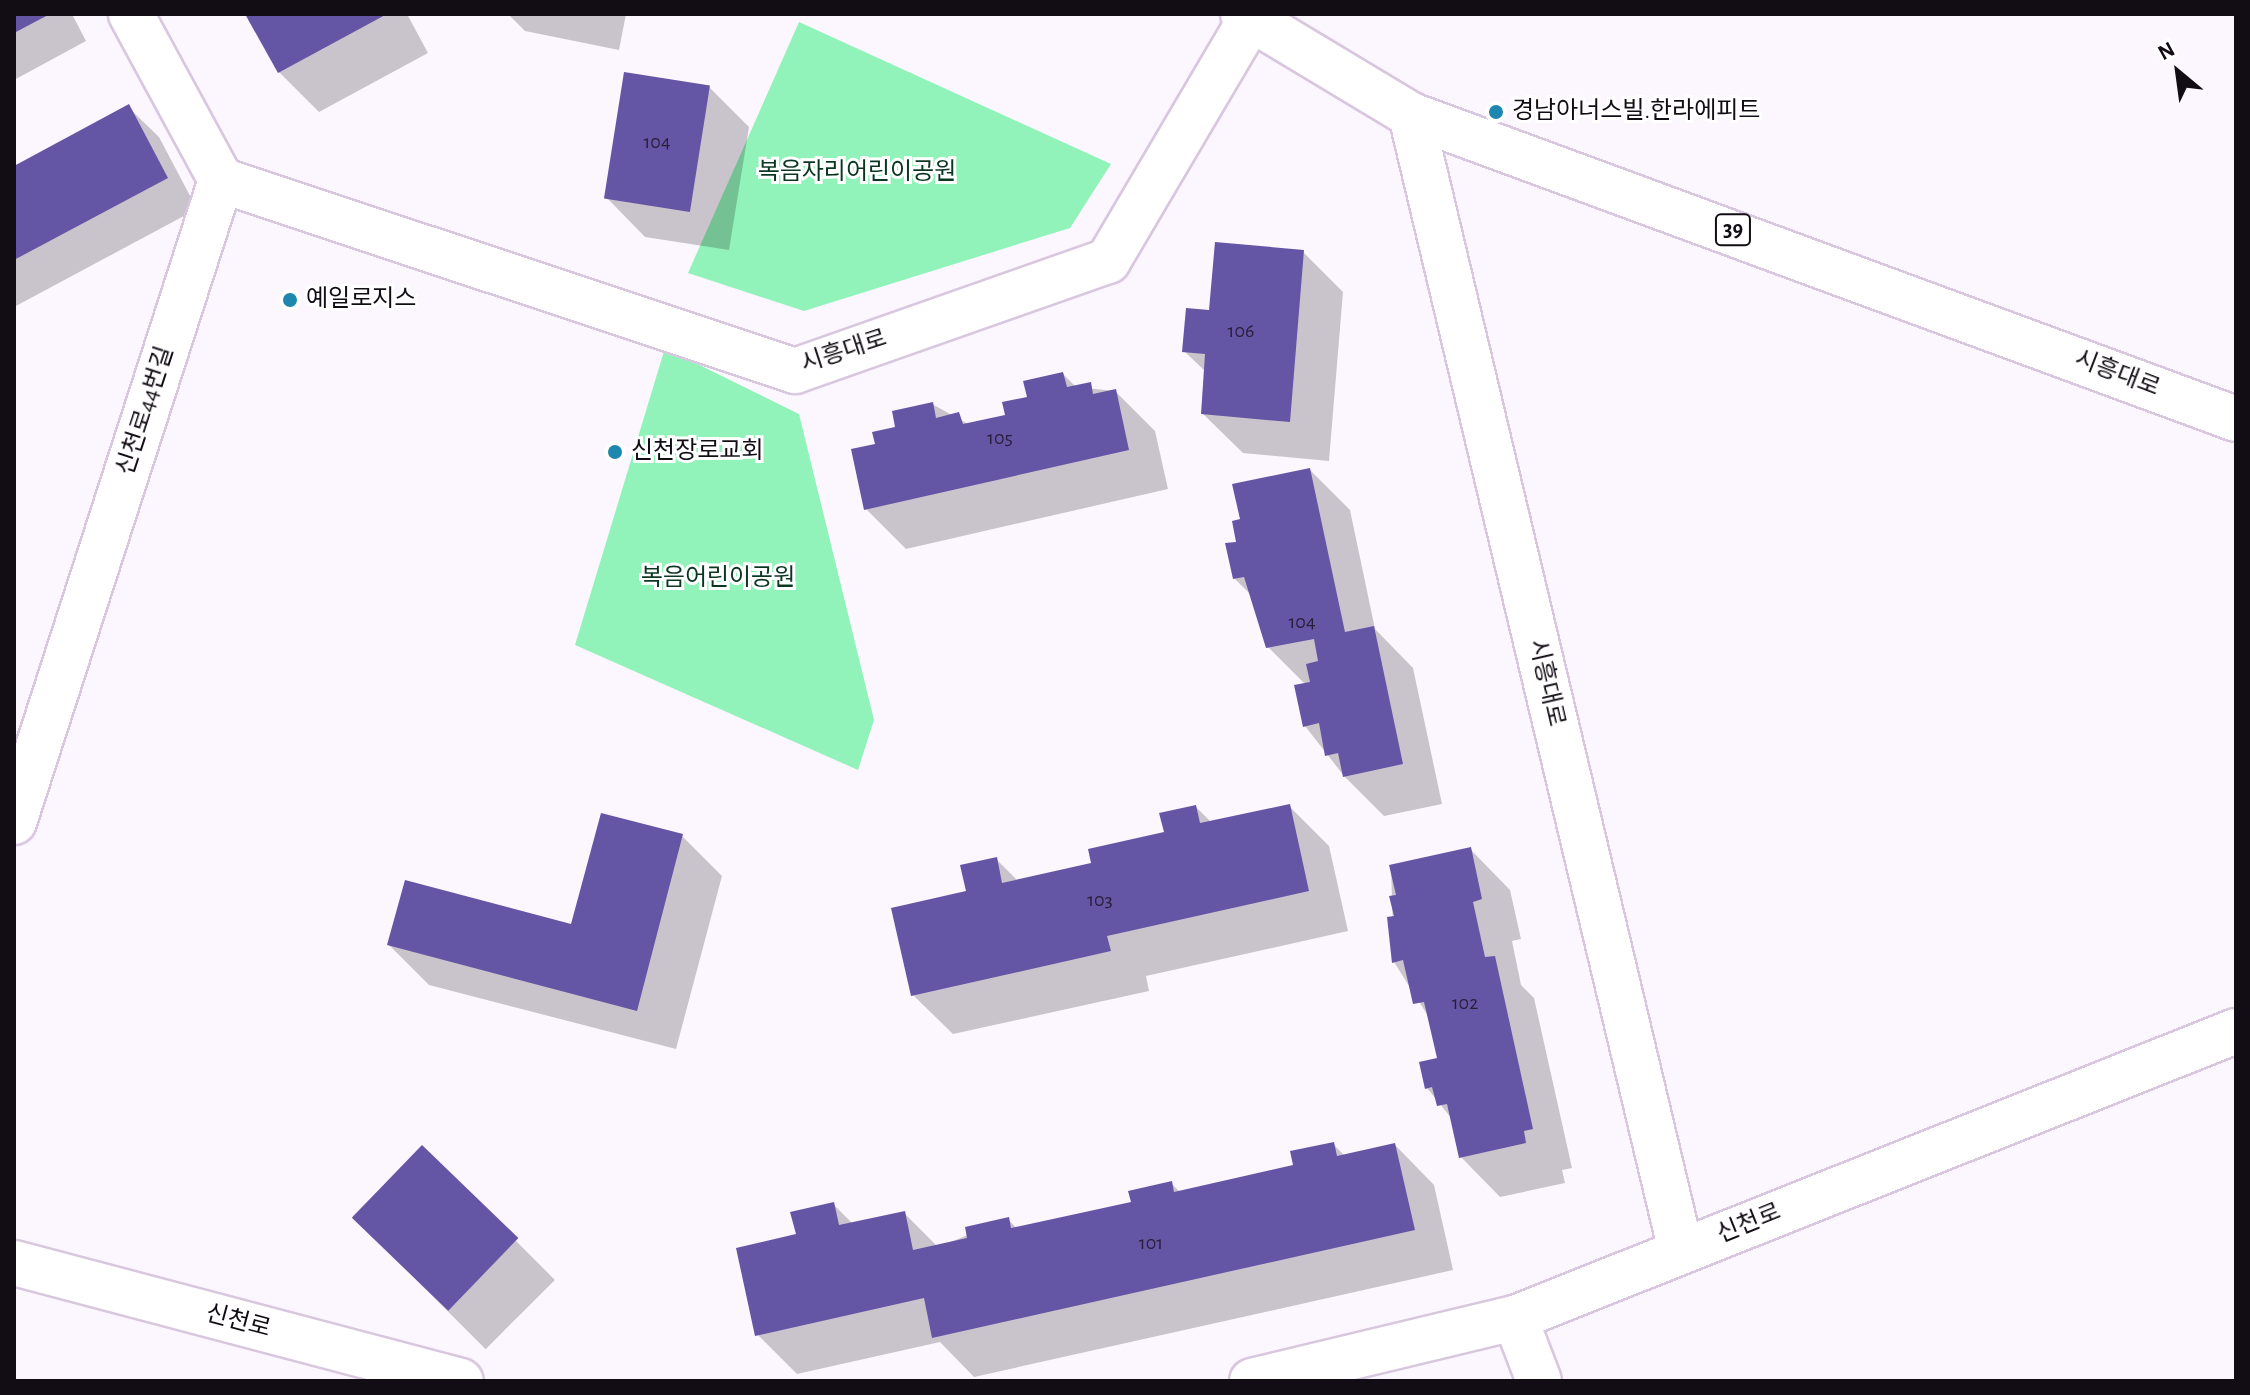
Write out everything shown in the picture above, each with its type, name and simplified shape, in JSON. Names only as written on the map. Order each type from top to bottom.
[{"type":"street","points":[[131,14],[221,180]]},
{"type":"street","name":"시흥대로","points":[[221,180],[795,371],[1108,261],[1247,16],[1411,115],[2236,419]]},
{"type":"street","name":"시흥대로","points":[[1411,115],[1681,1251]]},
{"type":"street","name":"신천로44번길","points":[[14,822],[221,180]]},
{"type":"street","name":"신천로","points":[[1252,1381],[1515,1318],[2236,1031]]},
{"type":"street","name":"신천로","points":[[14,1263],[461,1381]]},
{"type":"street","points":[[1515,1318],[1539,1381]]},
{"type":"green space","name":"복음자리어린이공원","points":[[799,22],[1111,164],[1070,228],[804,311],[688,273]]},
{"type":"green space","name":"복음어린이공원","points":[[665,348],[799,414],[874,720],[858,770],[575,645]]},
{"type":"building","points":[[14,14],[50,14],[14,33]]},
{"type":"building","points":[[245,14],[387,14],[278,73]]},
{"type":"building","points":[[624,72],[710,86],[690,212],[604,198]]},
{"type":"building","points":[[129,104],[168,178],[14,260],[14,166]]},
{"type":"building","points":[[1215,242],[1304,250],[1290,422],[1201,414],[1205,354],[1182,352],[1186,308],[1209,310]]},
{"type":"building","points":[[1063,372],[1067,387],[1091,382],[1093,394],[1116,389],[1129,450],[864,510],[851,449],[875,444],[872,432],[895,427],[892,411],[933,402],[936,418],[959,412],[963,424],[1005,415],[1002,402],[1027,397],[1023,381]]},
{"type":"building","points":[[1310,468],[1345,632],[1374,626],[1403,764],[1343,777],[1338,753],[1325,756],[1319,723],[1303,727],[1294,685],[1310,682],[1306,664],[1318,661],[1314,639],[1266,648],[1244,577],[1233,579],[1225,543],[1236,542],[1232,521],[1240,519],[1232,484]]},
{"type":"building","points":[[1290,804],[1309,891],[1107,936],[1111,951],[911,996],[891,908],[966,891],[960,865],[997,857],[1002,883],[1091,863],[1088,849],[1164,832],[1159,813],[1196,805],[1200,823]]},
{"type":"building","points":[[601,813],[683,834],[637,1011],[387,945],[405,880],[571,924]]},
{"type":"building","points":[[1471,847],[1482,899],[1473,902],[1485,957],[1495,956],[1533,1129],[1524,1131],[1526,1143],[1459,1158],[1447,1104],[1437,1106],[1432,1087],[1425,1089],[1419,1062],[1437,1058],[1424,1002],[1413,1004],[1403,960],[1392,963],[1387,917],[1394,916],[1389,896],[1396,895],[1389,865]]},
{"type":"building","points":[[1334,1142],[1337,1156],[1395,1143],[1415,1230],[932,1338],[924,1298],[755,1336],[736,1248],[796,1234],[790,1212],[834,1202],[839,1225],[905,1211],[913,1250],[967,1238],[965,1227],[1009,1217],[1011,1228],[1131,1202],[1128,1191],[1172,1181],[1174,1192],[1293,1165],[1290,1151]]},
{"type":"building","points":[[422,1145],[518,1238],[448,1311],[352,1218]]},
{"type":"place","name":"경남아너스빌.한라에피트","points":[[1496,112]]},
{"type":"place","name":"예일로지스","points":[[290,300]]},
{"type":"place","name":"신천장로교회","points":[[615,452]]}]
